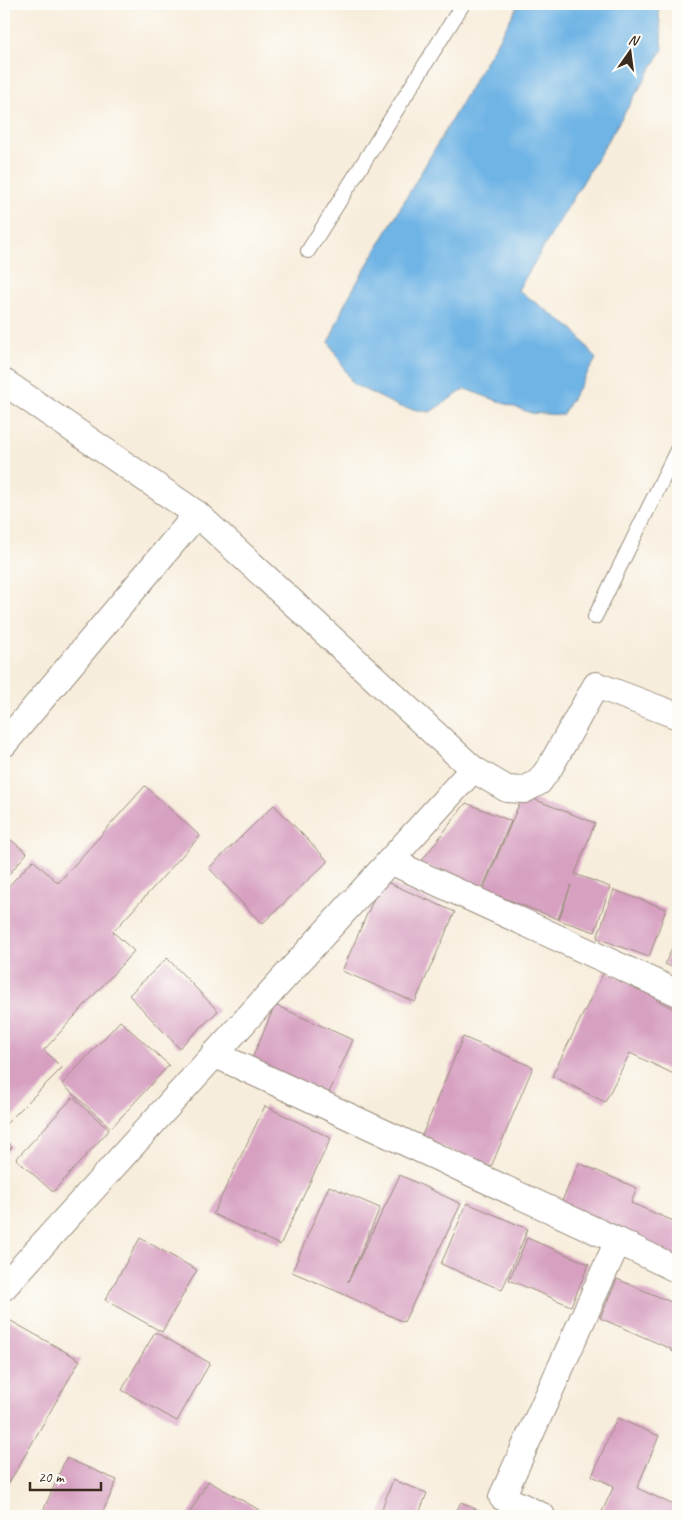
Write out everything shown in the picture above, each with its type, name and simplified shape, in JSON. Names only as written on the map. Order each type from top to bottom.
[{"type":"street","points":[[4,382],[197,514],[473,769],[506,789],[524,790],[539,782],[550,767],[596,685],[678,716]]},
{"type":"street","points":[[4,744],[197,514]]},
{"type":"street","points":[[4,1287],[473,769]]},
{"type":"street","points":[[390,861],[678,993]]},
{"type":"street","points":[[214,1054],[678,1270]]},
{"type":"street","points":[[542,1516],[502,1497],[618,1241]]},
{"type":"lane","points":[[308,251],[463,4]]},
{"type":"lane","points":[[594,617],[678,448]]},
{"type":"water","points":[[519,4],[656,4],[658,7],[663,49],[518,290],[574,330],[596,359],[562,415],[531,413],[465,389],[430,412],[400,407],[353,384],[329,342],[345,303]]},
{"type":"building","points":[[145,786],[200,836],[113,932],[134,951],[44,1050],[62,1068],[6,1124],[4,1122],[4,891],[33,860],[58,883]]},
{"type":"building","points":[[523,795],[595,823],[575,874],[610,887],[595,932],[559,920],[571,885],[558,919],[483,890]]},
{"type":"building","points":[[466,803],[511,821],[482,889],[420,863]]},
{"type":"building","points":[[274,805],[328,861],[262,924],[209,868]]},
{"type":"building","points":[[4,834],[27,853],[4,880]]},
{"type":"building","points":[[382,880],[455,912],[415,1002],[342,971]]},
{"type":"building","points":[[614,890],[666,909],[649,957],[597,938]]},
{"type":"building","points":[[678,934],[678,970],[665,964]]},
{"type":"building","points":[[167,958],[218,1011],[179,1048],[129,995]]},
{"type":"building","points":[[605,970],[658,997],[656,1000],[678,1011],[678,1076],[630,1053],[605,1102],[552,1076]]},
{"type":"building","points":[[275,1005],[353,1040],[328,1095],[251,1061]]},
{"type":"building","points":[[120,1021],[169,1065],[111,1128],[62,1084]]},
{"type":"building","points":[[463,1037],[533,1067],[491,1167],[421,1138]]},
{"type":"building","points":[[73,1097],[109,1130],[53,1192],[16,1159]]},
{"type":"building","points":[[265,1106],[331,1138],[280,1245],[213,1214]]},
{"type":"building","points":[[4,1138],[12,1147],[4,1155]]},
{"type":"building","points":[[579,1163],[637,1188],[631,1203],[678,1223],[678,1261],[561,1203]]},
{"type":"building","points":[[400,1175],[461,1204],[404,1322],[292,1272],[329,1186],[380,1208],[348,1282]]},
{"type":"building","points":[[467,1203],[528,1229],[502,1290],[441,1264]]},
{"type":"building","points":[[140,1238],[197,1270],[162,1332],[105,1300]]},
{"type":"building","points":[[527,1238],[589,1264],[571,1306],[509,1280]]},
{"type":"building","points":[[617,1279],[678,1305],[678,1354],[671,1349],[600,1318]]},
{"type":"building","points":[[4,1317],[80,1360],[9,1483],[4,1480]]},
{"type":"building","points":[[155,1332],[210,1363],[177,1421],[122,1390]]},
{"type":"building","points":[[617,1418],[659,1436],[637,1488],[678,1507],[677,1516],[600,1516],[614,1486],[592,1476]]},
{"type":"building","points":[[66,1458],[117,1480],[101,1516],[41,1516]]},
{"type":"building","points":[[393,1480],[427,1493],[418,1516],[379,1516]]},
{"type":"building","points":[[208,1481],[270,1516],[188,1516]]},
{"type":"building","points":[[461,1502],[490,1516],[454,1516]]}]
